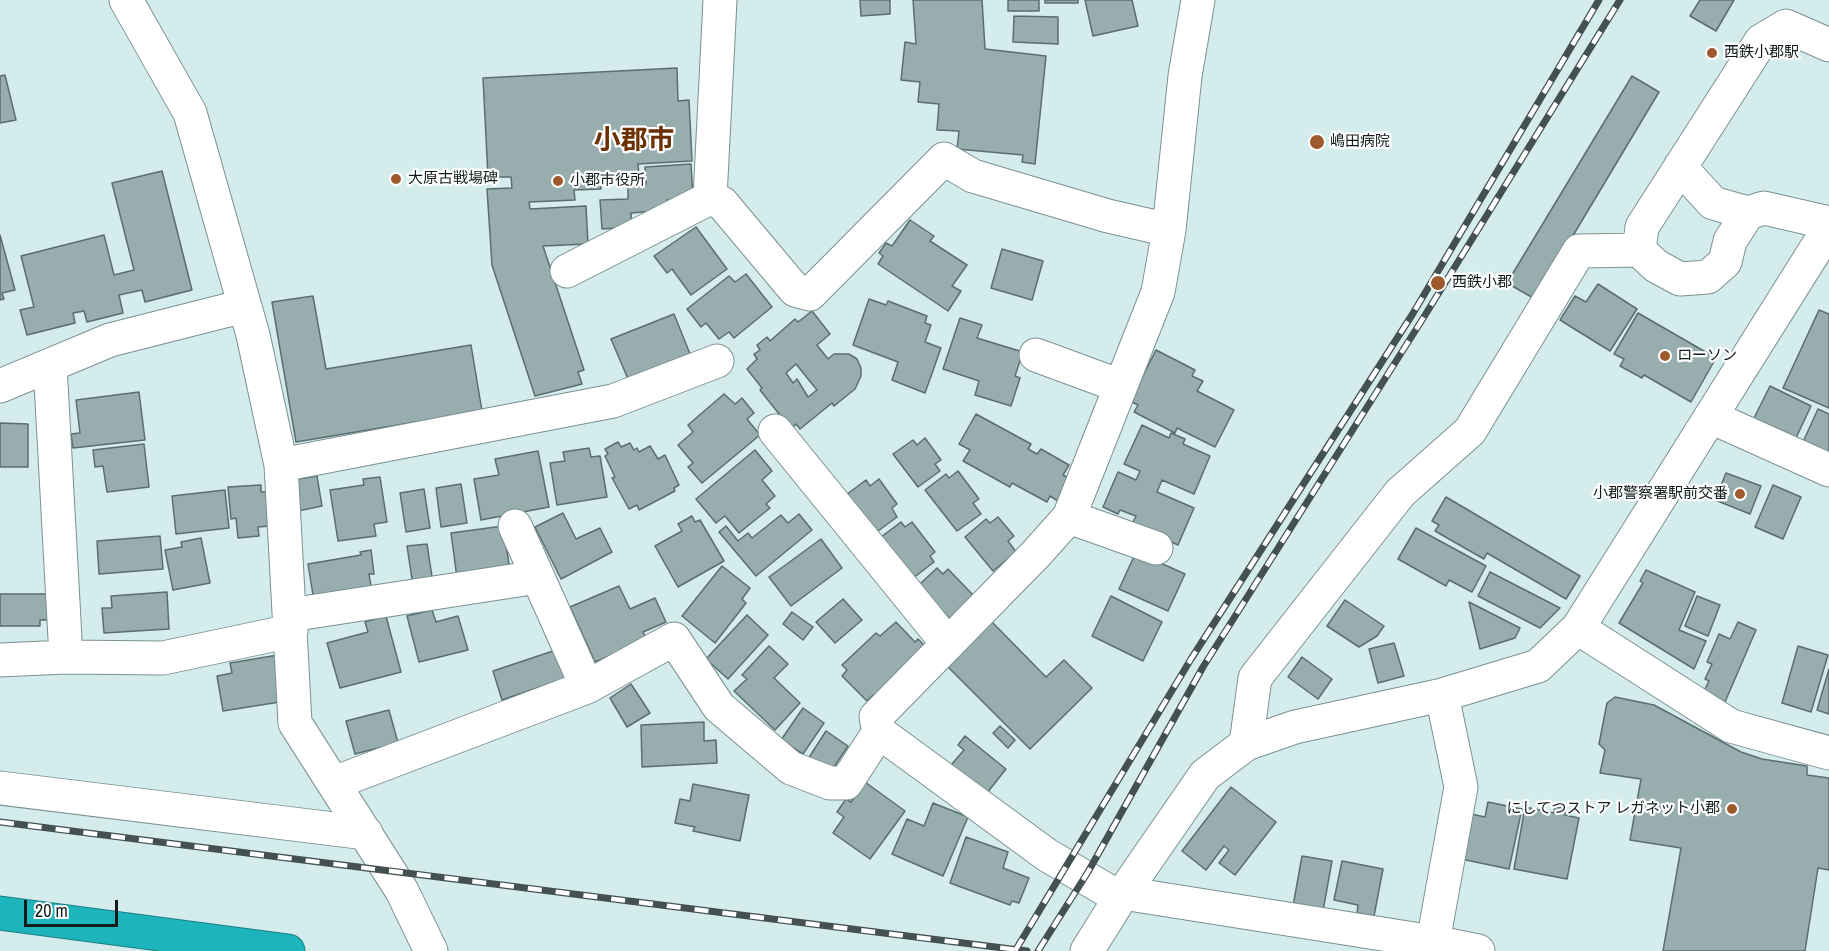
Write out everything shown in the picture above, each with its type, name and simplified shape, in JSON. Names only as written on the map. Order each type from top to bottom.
[{"type":"highway","points":[[0,913],[288,951]]},
{"type":"street","points":[[126,0],[190,113],[244,306],[281,465],[296,723],[402,891],[431,951]]},
{"type":"street","points":[[710,198],[720,0]]},
{"type":"street","points":[[1198,0],[1185,75],[1169,230],[1158,292],[1069,517],[1035,555],[876,717],[879,732],[1047,855],[1122,896],[1432,942],[1478,951]]},
{"type":"street","points":[[1639,250],[1642,227],[1761,41],[1783,13],[1829,45]]},
{"type":"street","points":[[567,271],[710,198],[722,202],[795,290],[810,294],[944,159],[973,176],[1108,216],[1169,230]]},
{"type":"street","points":[[1680,167],[1713,203],[1748,213],[1764,208],[1829,223]]},
{"type":"street","points":[[1246,744],[1256,678],[1400,493],[1470,431],[1579,251],[1639,250],[1656,266],[1680,279],[1708,277],[1725,262],[1730,241],[1748,213]]},
{"type":"street","points":[[1087,951],[1205,775],[1246,744],[1295,727],[1442,694],[1538,666],[1578,628],[1829,228]]},
{"type":"street","points":[[0,386],[110,340],[244,306]]},
{"type":"street","points":[[1036,355],[1120,386]]},
{"type":"street","points":[[281,465],[613,401],[717,361]]},
{"type":"street","points":[[50,365],[66,657]]},
{"type":"street","points":[[1710,417],[1829,470]]},
{"type":"street","points":[[775,431],[948,644]]},
{"type":"street","points":[[1069,517],[1156,548]]},
{"type":"street","points":[[515,526],[587,687]]},
{"type":"street","points":[[0,660],[66,657],[163,658],[290,623],[538,578]]},
{"type":"street","points":[[1578,628],[1731,726],[1829,753]]},
{"type":"street","points":[[334,783],[587,687],[674,639],[719,707],[791,768],[830,783],[846,783],[879,732]]},
{"type":"street","points":[[1432,942],[1461,787],[1442,694]]},
{"type":"street","points":[[0,788],[366,833]]},
{"type":"building","points":[[860,0],[890,0],[890,14],[861,16]]},
{"type":"building","points":[[913,0],[982,0],[985,49],[1046,56],[1035,164],[1022,162],[1023,155],[957,149],[959,131],[937,130],[939,104],[918,102],[920,82],[901,80],[905,42],[916,44]]},
{"type":"building","points":[[1008,0],[1039,0],[1039,11],[1008,11]]},
{"type":"building","points":[[1045,0],[1078,0],[1078,3],[1045,3]]},
{"type":"building","points":[[1085,0],[1132,0],[1138,26],[1093,36]]},
{"type":"building","points":[[1700,0],[1734,0],[1716,31],[1690,16]]},
{"type":"building","points":[[1014,16],[1058,17],[1058,44],[1013,42]]},
{"type":"building","points":[[677,68],[678,101],[689,100],[692,161],[638,164],[639,175],[600,177],[601,189],[574,190],[575,200],[529,202],[530,209],[586,206],[588,244],[543,246],[584,370],[578,372],[582,384],[535,396],[492,265],[487,189],[512,188],[511,177],[488,177],[483,78]]},
{"type":"building","points":[[5,75],[16,120],[0,123],[0,76]]},
{"type":"building","points":[[1632,76],[1659,92],[1535,299],[1507,283]]},
{"type":"building","points":[[691,164],[693,198],[667,200],[668,210],[631,213],[632,227],[602,229],[600,200],[628,199],[628,185],[646,184],[645,167]]},
{"type":"building","points":[[162,171],[192,290],[145,302],[142,290],[119,295],[123,313],[87,322],[84,311],[73,313],[75,323],[27,335],[20,310],[34,307],[21,256],[104,235],[114,275],[134,270],[112,183]]},
{"type":"building","points":[[910,220],[934,236],[930,241],[967,265],[952,286],[961,291],[948,311],[878,264],[883,256],[879,253],[886,243],[892,246]]},
{"type":"building","points":[[696,227],[727,269],[691,295],[672,269],[667,273],[654,256]]},
{"type":"building","points":[[0,235],[15,290],[2,293],[4,299],[0,300]]},
{"type":"building","points":[[1002,249],[1043,261],[1032,300],[991,288]]},
{"type":"building","points":[[746,274],[772,307],[734,338],[729,332],[719,339],[706,323],[701,327],[687,309],[729,276],[735,282]]},
{"type":"building","points":[[1598,284],[1637,309],[1610,351],[1560,320],[1575,296],[1586,302]]},
{"type":"building","points":[[313,296],[326,369],[471,345],[482,411],[296,442],[272,302]]},
{"type":"building","points":[[869,299],[886,305],[888,301],[927,316],[925,323],[931,325],[925,342],[941,348],[925,393],[892,380],[898,362],[853,345]]},
{"type":"building","points":[[1819,310],[1829,314],[1829,408],[1783,388]]},
{"type":"building","points":[[812,311],[830,334],[817,345],[828,359],[834,354],[849,354],[857,359],[861,368],[861,376],[855,389],[834,406],[832,403],[800,429],[796,424],[791,429],[760,390],[762,388],[747,369],[757,359],[754,354],[760,350],[757,345],[767,337],[770,341],[795,319],[798,322]],"holes":[[[796,364],[817,390],[808,397],[797,379],[793,383],[786,373]]]},
{"type":"building","name":"ローソン","points":[[1638,313],[1716,358],[1691,402],[1644,375],[1642,378],[1620,366],[1624,359],[1614,354]]},
{"type":"building","points":[[674,314],[690,354],[628,379],[611,339]]},
{"type":"building","points":[[960,318],[982,325],[977,338],[1023,352],[1015,376],[1020,378],[1011,406],[975,395],[979,381],[943,369]]},
{"type":"building","points":[[1156,350],[1195,370],[1192,376],[1203,381],[1197,391],[1234,410],[1215,447],[1177,428],[1175,433],[1134,412],[1138,405],[1130,401]]},
{"type":"building","points":[[1770,386],[1811,406],[1795,440],[1753,420]]},
{"type":"building","points":[[139,392],[145,440],[73,448],[71,434],[80,433],[76,400]]},
{"type":"building","points":[[724,394],[735,404],[742,398],[754,413],[747,419],[760,435],[702,483],[688,467],[693,463],[678,445],[693,432],[688,425]]},
{"type":"building","points":[[1818,409],[1829,414],[1829,454],[1803,442]]},
{"type":"building","points":[[976,414],[1031,444],[1028,449],[1037,454],[1041,449],[1069,465],[1063,475],[1071,479],[1058,501],[1050,496],[1047,502],[1012,483],[1010,487],[963,461],[970,450],[959,444]]},
{"type":"building","points":[[0,423],[28,424],[28,467],[0,467]]},
{"type":"building","points":[[1142,425],[1169,438],[1171,433],[1185,439],[1183,444],[1210,456],[1194,494],[1162,480],[1157,492],[1194,508],[1178,545],[1132,524],[1136,516],[1120,510],[1118,514],[1103,507],[1118,472],[1136,480],[1140,471],[1124,464]]},
{"type":"building","points":[[925,438],[941,460],[935,464],[940,471],[918,487],[893,454],[913,440],[917,445]]},
{"type":"building","points":[[618,442],[621,447],[630,443],[634,450],[637,448],[639,452],[650,446],[658,459],[665,455],[679,485],[674,488],[675,491],[639,510],[637,505],[629,509],[612,478],[615,477],[605,456],[608,454],[605,449]]},
{"type":"building","points":[[144,444],[149,487],[107,492],[103,466],[95,467],[93,450]]},
{"type":"building","points":[[589,448],[591,457],[600,456],[607,497],[557,505],[550,463],[565,461],[563,452]]},
{"type":"building","points":[[755,450],[772,471],[762,480],[775,496],[766,504],[770,508],[739,533],[725,516],[716,523],[696,499]]},
{"type":"building","points":[[538,451],[549,507],[481,520],[474,479],[499,475],[495,459]]},
{"type":"building","points":[[958,471],[979,499],[973,503],[981,514],[957,531],[925,490],[946,474],[949,478]]},
{"type":"building","points":[[1726,473],[1761,486],[1750,514],[1715,500]]},
{"type":"building","points":[[317,476],[322,506],[298,511],[292,480]]},
{"type":"building","points":[[380,477],[387,522],[374,524],[376,536],[338,541],[330,490],[364,485],[363,479]]},
{"type":"building","points":[[879,479],[897,504],[892,508],[897,517],[874,534],[846,495],[866,480],[870,486]]},
{"type":"building","points":[[461,484],[467,523],[441,527],[436,488]]},
{"type":"building","points":[[261,485],[261,492],[267,492],[270,526],[258,527],[259,536],[238,538],[236,518],[231,519],[228,487]]},
{"type":"building","points":[[1773,485],[1801,497],[1783,539],[1755,527]]},
{"type":"building","points":[[424,489],[430,528],[406,532],[400,493]]},
{"type":"building","points":[[225,490],[229,528],[176,534],[172,496]]},
{"type":"building","points":[[1446,497],[1580,576],[1566,599],[1487,553],[1484,559],[1435,531],[1439,525],[1432,521]]},
{"type":"building","points":[[563,513],[576,539],[600,528],[612,552],[561,579],[535,527]]},
{"type":"building","points":[[799,514],[812,530],[756,576],[719,532],[726,526],[738,541],[748,533],[752,538],[781,515],[788,523]]},
{"type":"building","points":[[692,516],[695,522],[700,520],[724,561],[678,587],[655,546],[682,531],[678,524]]},
{"type":"building","points":[[998,517],[1014,536],[1008,541],[1016,552],[993,571],[965,537],[986,519],[990,523]]},
{"type":"building","points":[[901,522],[905,527],[912,522],[935,552],[930,556],[934,562],[912,579],[881,537]]},
{"type":"building","points":[[503,526],[510,570],[457,578],[451,533]]},
{"type":"building","points":[[1416,528],[1486,566],[1472,592],[1449,580],[1446,586],[1398,559]]},
{"type":"building","points":[[160,536],[163,569],[99,574],[97,541]]},
{"type":"building","points":[[201,538],[210,583],[173,590],[165,550],[182,547],[181,542]]},
{"type":"building","points":[[821,539],[842,568],[791,606],[769,577]]},
{"type":"building","points":[[427,544],[433,583],[413,586],[407,546]]},
{"type":"building","points":[[371,550],[374,574],[369,574],[372,592],[314,601],[308,564],[361,555],[360,552]]},
{"type":"building","points":[[1136,552],[1185,574],[1168,611],[1119,589]]},
{"type":"building","points":[[722,566],[750,588],[742,599],[746,603],[715,643],[682,616]]},
{"type":"building","points":[[937,568],[943,574],[948,569],[973,595],[953,622],[918,586]]},
{"type":"building","points":[[1646,570],[1695,592],[1679,630],[1706,641],[1694,669],[1619,623],[1643,583],[1640,581]]},
{"type":"building","points":[[1490,572],[1560,608],[1540,628],[1478,596]]},
{"type":"building","points":[[619,586],[630,609],[655,598],[666,622],[643,632],[647,640],[595,662],[570,607]]},
{"type":"building","points":[[167,592],[169,629],[104,633],[102,608],[112,608],[111,596]]},
{"type":"building","points":[[0,594],[48,594],[48,620],[40,620],[40,626],[0,626]]},
{"type":"building","points":[[1111,596],[1162,622],[1143,661],[1092,636]]},
{"type":"building","points":[[1697,596],[1720,605],[1708,636],[1685,626]]},
{"type":"building","points":[[843,599],[862,620],[835,643],[816,622]]},
{"type":"building","points":[[1345,600],[1384,626],[1377,636],[1359,647],[1327,626]]},
{"type":"building","points":[[1469,602],[1520,628],[1515,638],[1480,649]]},
{"type":"building","points":[[432,610],[436,622],[458,616],[468,650],[419,662],[407,616]]},
{"type":"building","points":[[792,612],[813,627],[803,640],[783,624]]},
{"type":"building","points":[[747,615],[768,635],[728,679],[706,659]]},
{"type":"building","points":[[386,616],[401,672],[340,688],[327,643],[368,632],[365,622]]},
{"type":"building","points":[[991,621],[1046,677],[1064,660],[1092,688],[1030,749],[946,665]]},
{"type":"building","points":[[896,622],[915,642],[918,639],[928,649],[876,698],[873,695],[867,701],[842,676],[847,670],[842,665],[876,633],[880,636]]},
{"type":"building","points":[[1738,622],[1756,630],[1725,702],[1703,693],[1709,681],[1705,679],[1712,664],[1707,662],[1719,634],[1730,639]]},
{"type":"building","points":[[1394,643],[1404,676],[1378,683],[1369,649]]},
{"type":"building","points":[[769,646],[788,664],[774,678],[800,703],[775,730],[734,691],[747,679],[742,675]]},
{"type":"building","points":[[1798,646],[1828,655],[1811,712],[1782,703]]},
{"type":"building","points":[[559,649],[569,677],[502,700],[493,671]]},
{"type":"building","points":[[278,655],[286,701],[223,711],[217,676],[232,673],[230,663]]},
{"type":"building","points":[[1302,657],[1332,679],[1318,699],[1288,677]]},
{"type":"building","points":[[1829,669],[1829,714],[1817,710]]},
{"type":"building","points":[[631,684],[650,713],[627,727],[610,698]]},
{"type":"building","name":"にしてつストア レガネット小郡","points":[[1615,697],[1654,705],[1741,752],[1762,759],[1807,766],[1807,775],[1829,778],[1829,870],[1818,868],[1805,951],[1663,951],[1681,848],[1630,840],[1641,779],[1600,773],[1605,750],[1599,744],[1607,703]]},
{"type":"building","points":[[803,708],[824,723],[803,754],[781,740]]},
{"type":"building","points":[[389,710],[398,743],[355,754],[346,721]]},
{"type":"building","points":[[704,722],[704,741],[716,740],[717,763],[642,767],[641,725]]},
{"type":"building","points":[[1000,726],[1015,740],[1008,748],[993,733]]},
{"type":"building","points":[[826,731],[848,746],[830,773],[808,759]]},
{"type":"building","points":[[965,736],[1006,769],[987,793],[951,765],[964,750],[958,745]]},
{"type":"building","points":[[865,782],[905,811],[870,859],[833,833],[844,817],[837,812],[846,799],[851,802]]},
{"type":"building","points":[[693,784],[749,795],[740,841],[693,831],[695,827],[675,823],[680,799],[690,801]]},
{"type":"building","points":[[1231,787],[1276,822],[1235,875],[1219,863],[1229,850],[1224,846],[1206,870],[1182,851]]},
{"type":"building","points":[[1488,802],[1522,809],[1509,869],[1461,859],[1471,814],[1485,817]]},
{"type":"building","points":[[933,803],[968,817],[943,876],[892,854],[907,819],[924,826]]},
{"type":"building","points":[[1555,806],[1566,809],[1565,815],[1579,818],[1567,879],[1514,869],[1525,807],[1554,813]]},
{"type":"building","points":[[966,837],[1008,852],[1003,868],[1029,878],[1019,903],[1012,901],[1010,905],[950,883]]},
{"type":"building","points":[[1302,856],[1332,861],[1323,911],[1293,906]]},
{"type":"building","points":[[1342,861],[1383,869],[1374,916],[1357,913],[1358,905],[1334,900]]},
{"type":"railway","points":[[1015,951],[1191,659],[1412,315],[1599,0]]},
{"type":"railway","points":[[1038,951],[1088,872],[1203,667],[1620,0]]},
{"type":"railway","points":[[0,822],[1027,951]]},
{"type":"place","name":"西鉄小郡駅","points":[[1712,53]]},
{"type":"place","name":"嶋田病院","points":[[1317,142]]},
{"type":"place","name":"大原古戦場碑","points":[[396,179]]},
{"type":"place","name":"小郡市役所","points":[[558,181]]},
{"type":"place","name":"西鉄小郡","points":[[1438,283]]},
{"type":"place","name":"ローソン","points":[[1665,356]]},
{"type":"place","name":"小郡警察署駅前交番","points":[[1740,494]]},
{"type":"place","name":"にしてつストア レガネット小郡","points":[[1732,809]]},
{"type":"district","name":"小郡市","points":[[634,142]]}]
